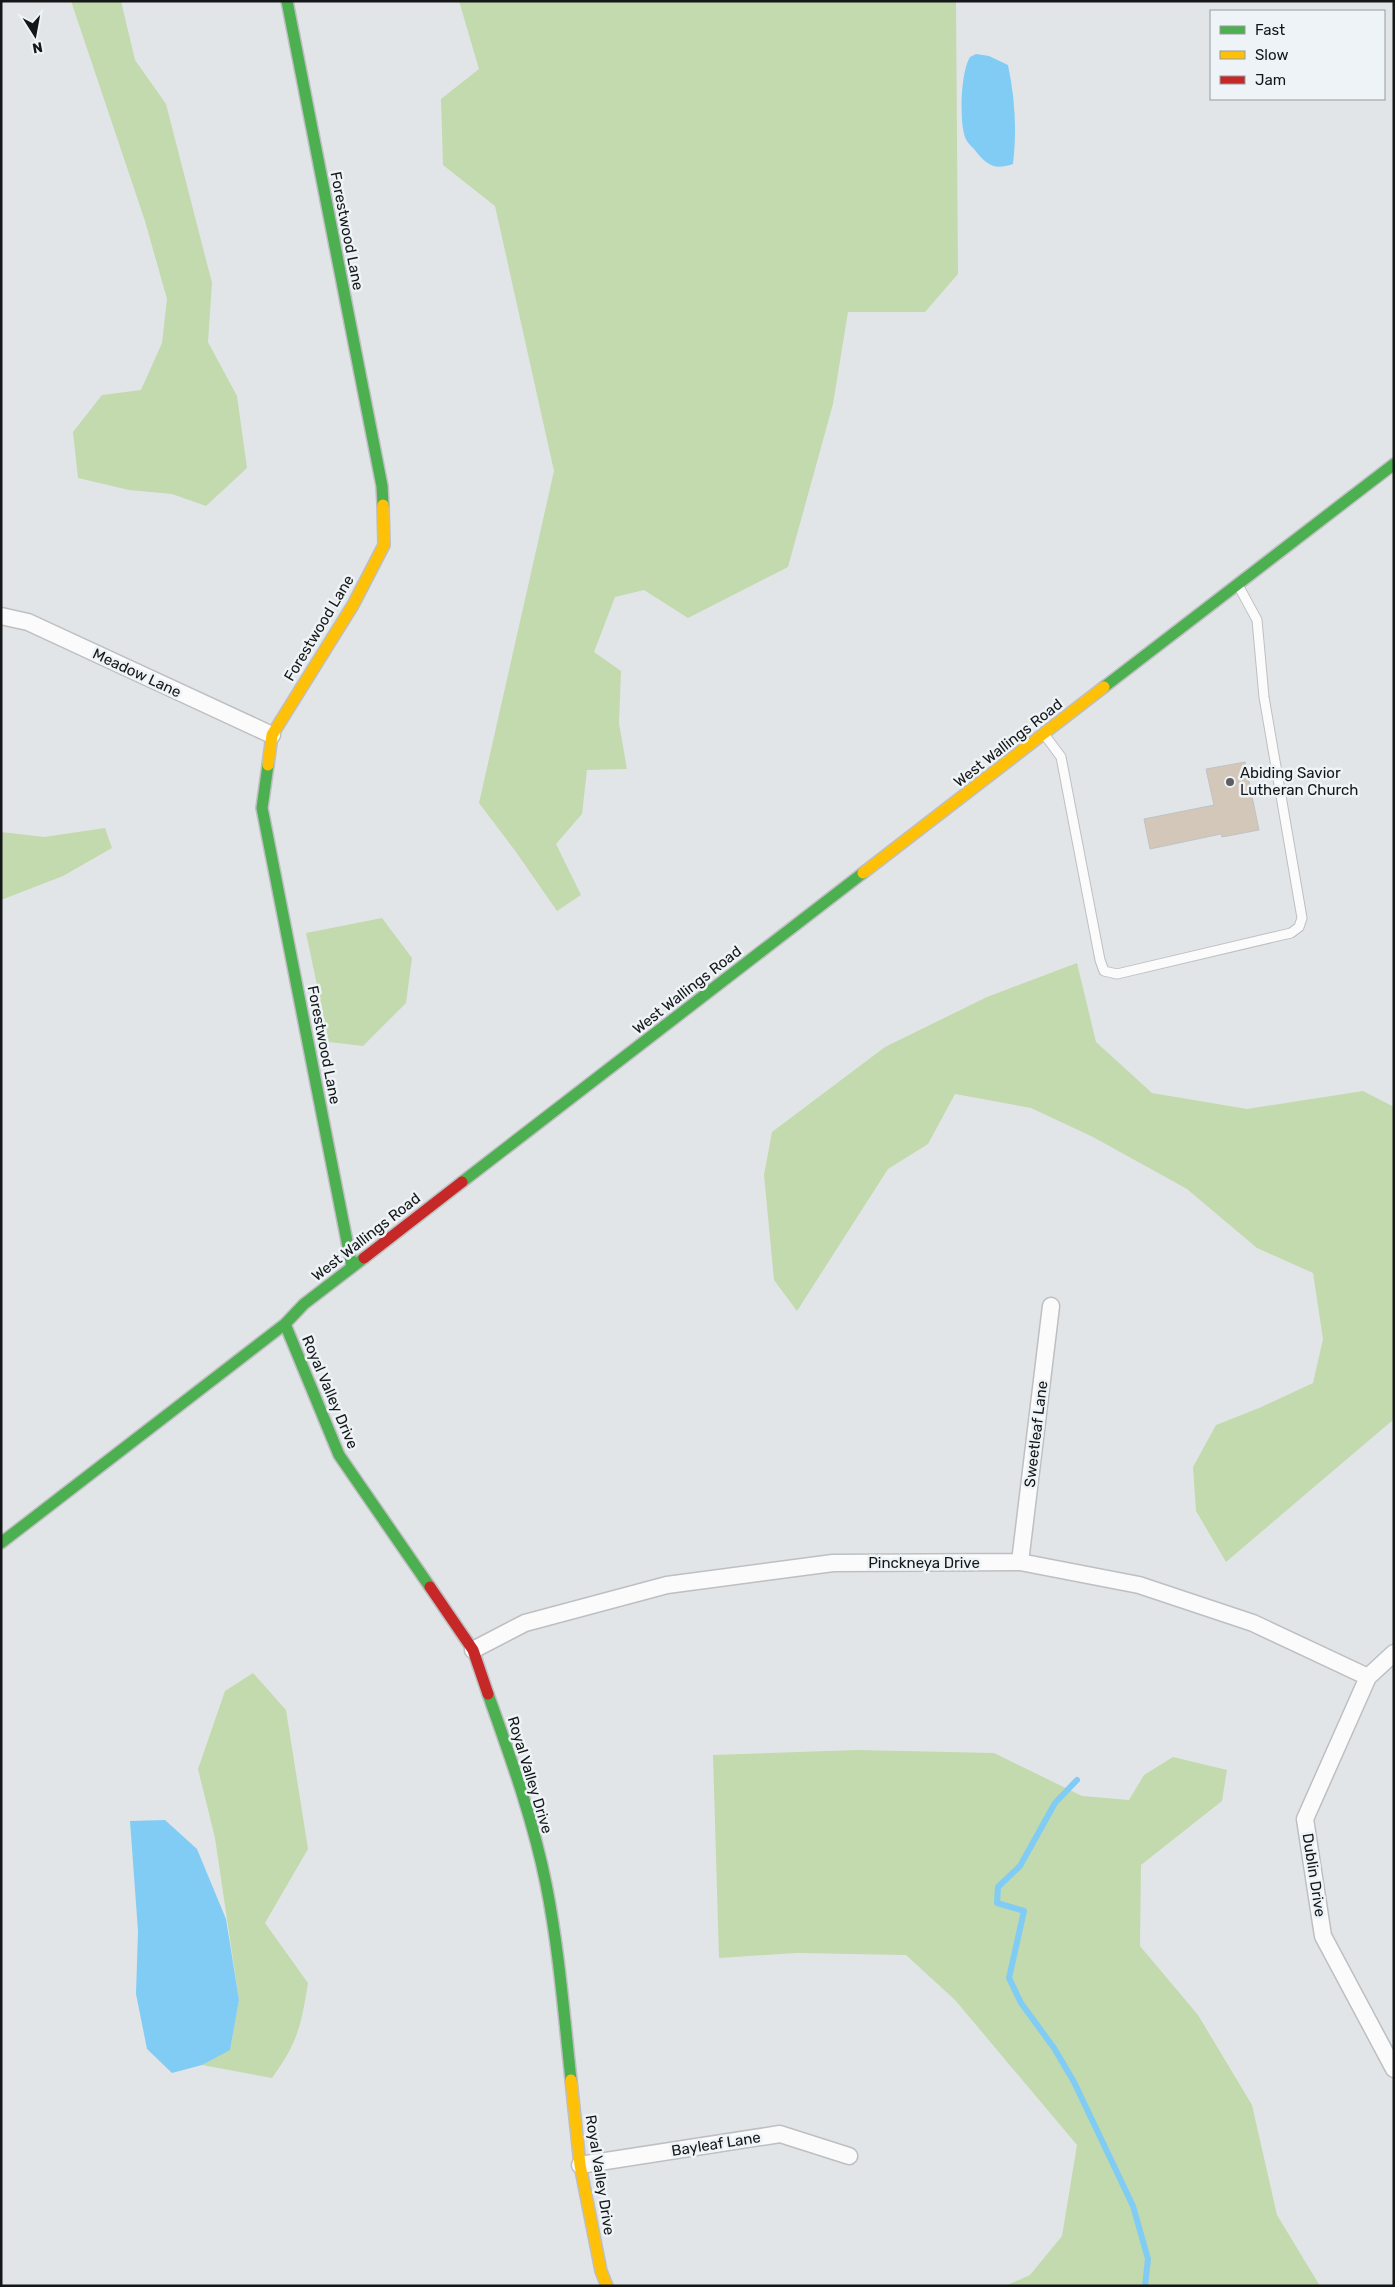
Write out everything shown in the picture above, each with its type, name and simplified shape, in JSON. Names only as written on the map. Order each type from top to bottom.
[{"type":"street","name":"Forestwood Lane","points":[[286,1],[382,486],[384,545],[353,605],[272,735],[262,808],[352,1266]]},
{"type":"street","name":"West Wallings Road","points":[[1,1543],[285,1324],[304,1304],[352,1266],[1394,464]]},
{"type":"street","name":"Meadow Lane","points":[[1,616],[28,622],[272,735]]},
{"type":"street","name":"Sweetleaf Lane","points":[[1020,1562],[1051,1306]]},
{"type":"street","name":"Royal Valley Drive","points":[[285,1324],[339,1455],[473,1650],[530,1822],[546,1882],[558,1957],[580,2165],[601,2271],[607,2286]]},
{"type":"street","name":"Pinckneya Drive","points":[[473,1650],[525,1623],[667,1585],[833,1563],[1020,1562],[1139,1585],[1253,1624],[1368,1678]]},
{"type":"street","points":[[1368,1678],[1394,1653]]},
{"type":"street","name":"Dublin Drive","points":[[1368,1678],[1305,1819],[1323,1936],[1394,2069]]},
{"type":"street","name":"Bayleaf Lane","points":[[580,2165],[780,2134],[849,2156]]},
{"type":"lane","points":[[1044,734],[1060,757],[1100,960],[1104,971],[1117,974],[1291,933],[1299,927],[1302,918],[1264,697],[1257,620],[1237,585]]},
{"type":"green space","points":[[71,1],[121,1],[135,60],[166,104],[212,283],[208,342],[237,396],[247,468],[206,506],[172,494],[129,490],[78,478],[73,432],[102,395],[141,390],[162,343],[167,299],[145,221]]},
{"type":"green space","points":[[459,1],[956,1],[958,274],[925,312],[848,312],[833,404],[788,567],[688,618],[644,590],[615,597],[594,652],[621,671],[619,723],[627,769],[587,770],[582,814],[556,844],[581,895],[557,911],[479,803],[554,471],[495,206],[443,165],[441,99],[479,69]]},
{"type":"green space","points":[[105,828],[112,848],[63,876],[1,900],[1,832],[44,837]]},
{"type":"green space","points":[[382,918],[412,958],[406,1003],[363,1046],[329,1042],[306,933]]},
{"type":"green space","points":[[1077,963],[1096,1042],[1152,1093],[1247,1109],[1363,1091],[1394,1107],[1394,1419],[1226,1562],[1196,1511],[1193,1467],[1216,1425],[1313,1383],[1323,1339],[1313,1273],[1257,1248],[1187,1189],[1093,1137],[1031,1108],[955,1094],[928,1144],[888,1169],[797,1311],[774,1280],[764,1175],[772,1132],[885,1047],[987,997]]},
{"type":"green space","points":[[253,1673],[286,1710],[308,1849],[265,1923],[308,1983],[297,2033],[288,2054],[272,2078],[202,2065],[230,2049],[239,2000],[215,1838],[198,1769],[225,1691]]},
{"type":"green space","points":[[857,1750],[994,1753],[1082,1796],[1129,1800],[1144,1775],[1173,1757],[1227,1770],[1222,1801],[1141,1865],[1140,1946],[1198,2015],[1252,2105],[1277,2215],[1320,2286],[1005,2286],[1030,2275],[1062,2236],[1077,2145],[955,2000],[906,1955],[797,1953],[719,1958],[713,1755]]},
{"type":"water","points":[[976,54],[989,56],[1008,65],[1015,114],[1013,164],[1000,167],[990,165],[982,159],[966,140],[962,119],[963,84],[970,57]]},
{"type":"water","points":[[165,1820],[197,1849],[226,1919],[239,2000],[230,2050],[202,2065],[172,2073],[147,2049],[136,1994],[138,1931],[130,1821]]},
{"type":"building","points":[[1245,762],[1259,830],[1222,837],[1221,834],[1150,849],[1144,819],[1214,805],[1206,769]]},
{"type":"waterway","points":[[1077,1780],[1055,1803],[1020,1866],[998,1887],[997,1903],[1024,1911],[1009,1978],[1021,2003],[1054,2048],[1074,2082],[1133,2206],[1148,2259],[1145,2286]]},
{"type":"traffic: fast","points":[[287,1],[382,486],[383,505]]},
{"type":"traffic: fast","points":[[1104,687],[1394,464]]},
{"type":"traffic: fast","points":[[268,765],[262,808],[352,1267]]},
{"type":"traffic: fast","points":[[462,1182],[863,873]]},
{"type":"traffic: fast","points":[[1,1543],[285,1324],[304,1304],[364,1258]]},
{"type":"traffic: fast","points":[[285,1324],[339,1455],[430,1587]]},
{"type":"traffic: fast","points":[[488,1694],[513,1764],[541,1860],[551,1908],[558,1957],[571,2080]]},
{"type":"traffic: slow","points":[[268,765],[272,735],[353,605],[384,545],[383,505]]},
{"type":"traffic: slow","points":[[863,873],[1104,687]]},
{"type":"traffic: slow","points":[[571,2080],[580,2165],[601,2271],[607,2286]]},
{"type":"traffic: jam","points":[[364,1258],[462,1182]]},
{"type":"traffic: jam","points":[[430,1587],[473,1650],[488,1694]]},
{"type":"place","name":"Abiding Savior Lutheran Church","points":[[1230,782]]}]
